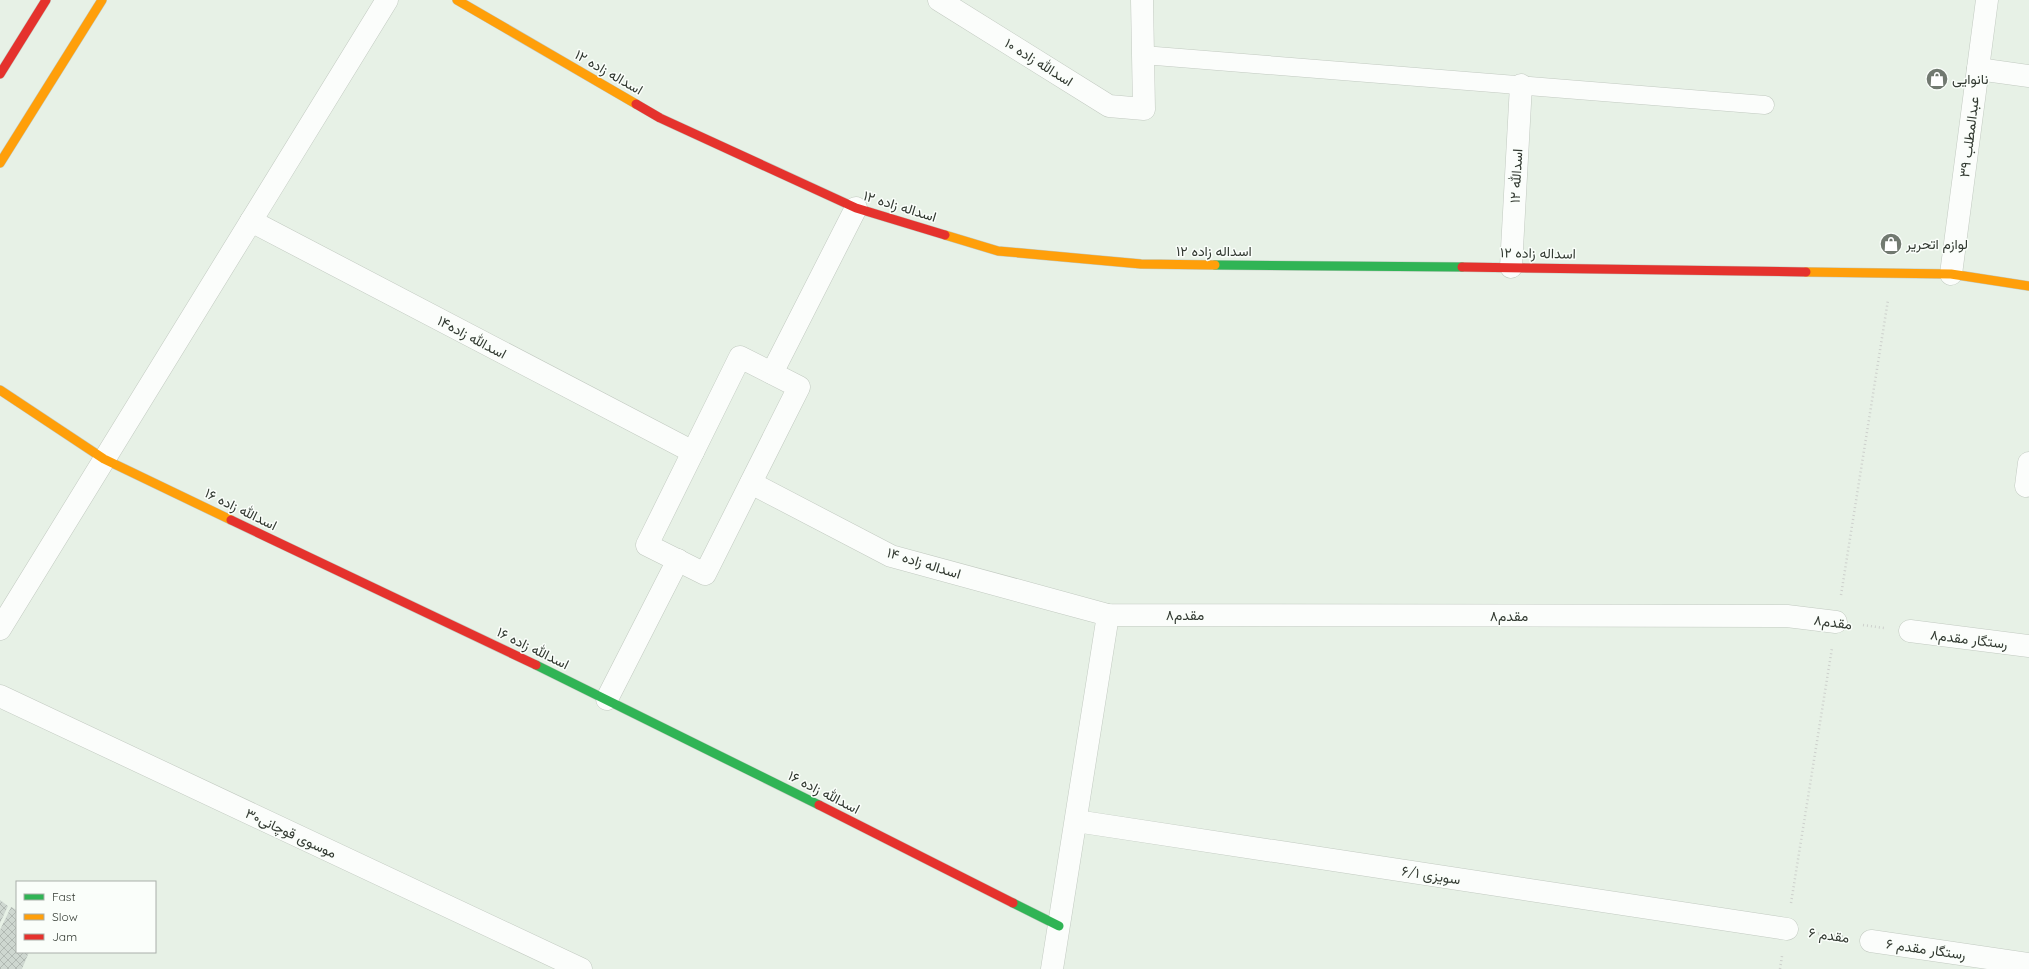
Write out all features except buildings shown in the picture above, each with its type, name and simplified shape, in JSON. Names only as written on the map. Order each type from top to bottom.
[{"type":"street","points":[[0,74],[46,0]]},
{"type":"street","points":[[0,164],[102,0]]},
{"type":"street","points":[[0,629],[387,0]]},
{"type":"street","name":"اسداله زاده ۱۲","points":[[457,0],[660,118],[856,208],[998,252],[1141,264],[1511,267],[1951,274],[2029,286]]},
{"type":"street","name":"اسدالله زاده ۱۰","points":[[939,0],[1109,106],[1144,109],[1143,55]]},
{"type":"street","points":[[1142,0],[1143,55]]},
{"type":"street","name":"عبدالمطلب ۳۹","points":[[1951,274],[1987,0]]},
{"type":"street","points":[[1978,69],[2029,76]]},
{"type":"street","name":"اسدالله ۱۲","points":[[1511,267],[1521,85]]},
{"type":"street","points":[[772,374],[856,208]]},
{"type":"street","name":"اسدالله زاده۱۴","points":[[251,221],[693,452]]},
{"type":"street","points":[[740,358],[772,374],[799,387],[706,574],[647,545],[740,358]]},
{"type":"street","name":"اسدالله زاده ۱۶","points":[[0,390],[104,459],[607,699],[1059,926]]},
{"type":"street","points":[[2026,486],[2029,463]]},
{"type":"street","name":"اسداله زاده ۱۴","points":[[751,483],[891,556],[1108,615]]},
{"type":"street","points":[[607,699],[678,560]]},
{"type":"street","points":[[1052,969],[1108,615]]},
{"type":"street","name":"مقدم۸","points":[[1108,615],[1787,616],[1836,622]]},
{"type":"street","name":"رستگار مقدم۸","points":[[1910,631],[2029,646]]},
{"type":"street","name":"موسوی قوچانی۳۰","points":[[0,696],[582,969]]},
{"type":"street","name":"سویزی ۶/۱","points":[[1076,821],[1787,929]]},
{"type":"street","name":"رستگار مقدم ۶","points":[[1871,941],[2029,964]]},
{"type":"lane","points":[[1143,55],[1765,105]]},
{"type":"path","name":"مقدم۸","points":[[1836,622],[1910,631]]},
{"type":"path","name":"مقدم ۶","points":[[1787,929],[1871,941]]},
{"type":"traffic: fast","points":[[1215,265],[1462,267]]},
{"type":"traffic: fast","points":[[536,665],[819,805]]},
{"type":"traffic: fast","points":[[1013,903],[1059,926]]},
{"type":"traffic: slow","points":[[0,163],[102,0]]},
{"type":"traffic: slow","points":[[457,0],[636,104]]},
{"type":"traffic: slow","points":[[945,235],[998,251],[1141,264],[1215,265]]},
{"type":"traffic: slow","points":[[1806,272],[1951,274],[2029,286]]},
{"type":"traffic: slow","points":[[0,390],[104,459],[231,520]]},
{"type":"traffic: jam","points":[[0,74],[46,0]]},
{"type":"traffic: jam","points":[[636,104],[660,118],[856,208],[945,235]]},
{"type":"traffic: jam","points":[[1462,267],[1806,272]]},
{"type":"traffic: jam","points":[[231,520],[536,665]]},
{"type":"traffic: jam","points":[[819,805],[1013,903]]},
{"type":"place","name":"نانوایی","points":[[1937,79]]},
{"type":"place","name":"لوازم اتحریر","points":[[1891,244]]}]
